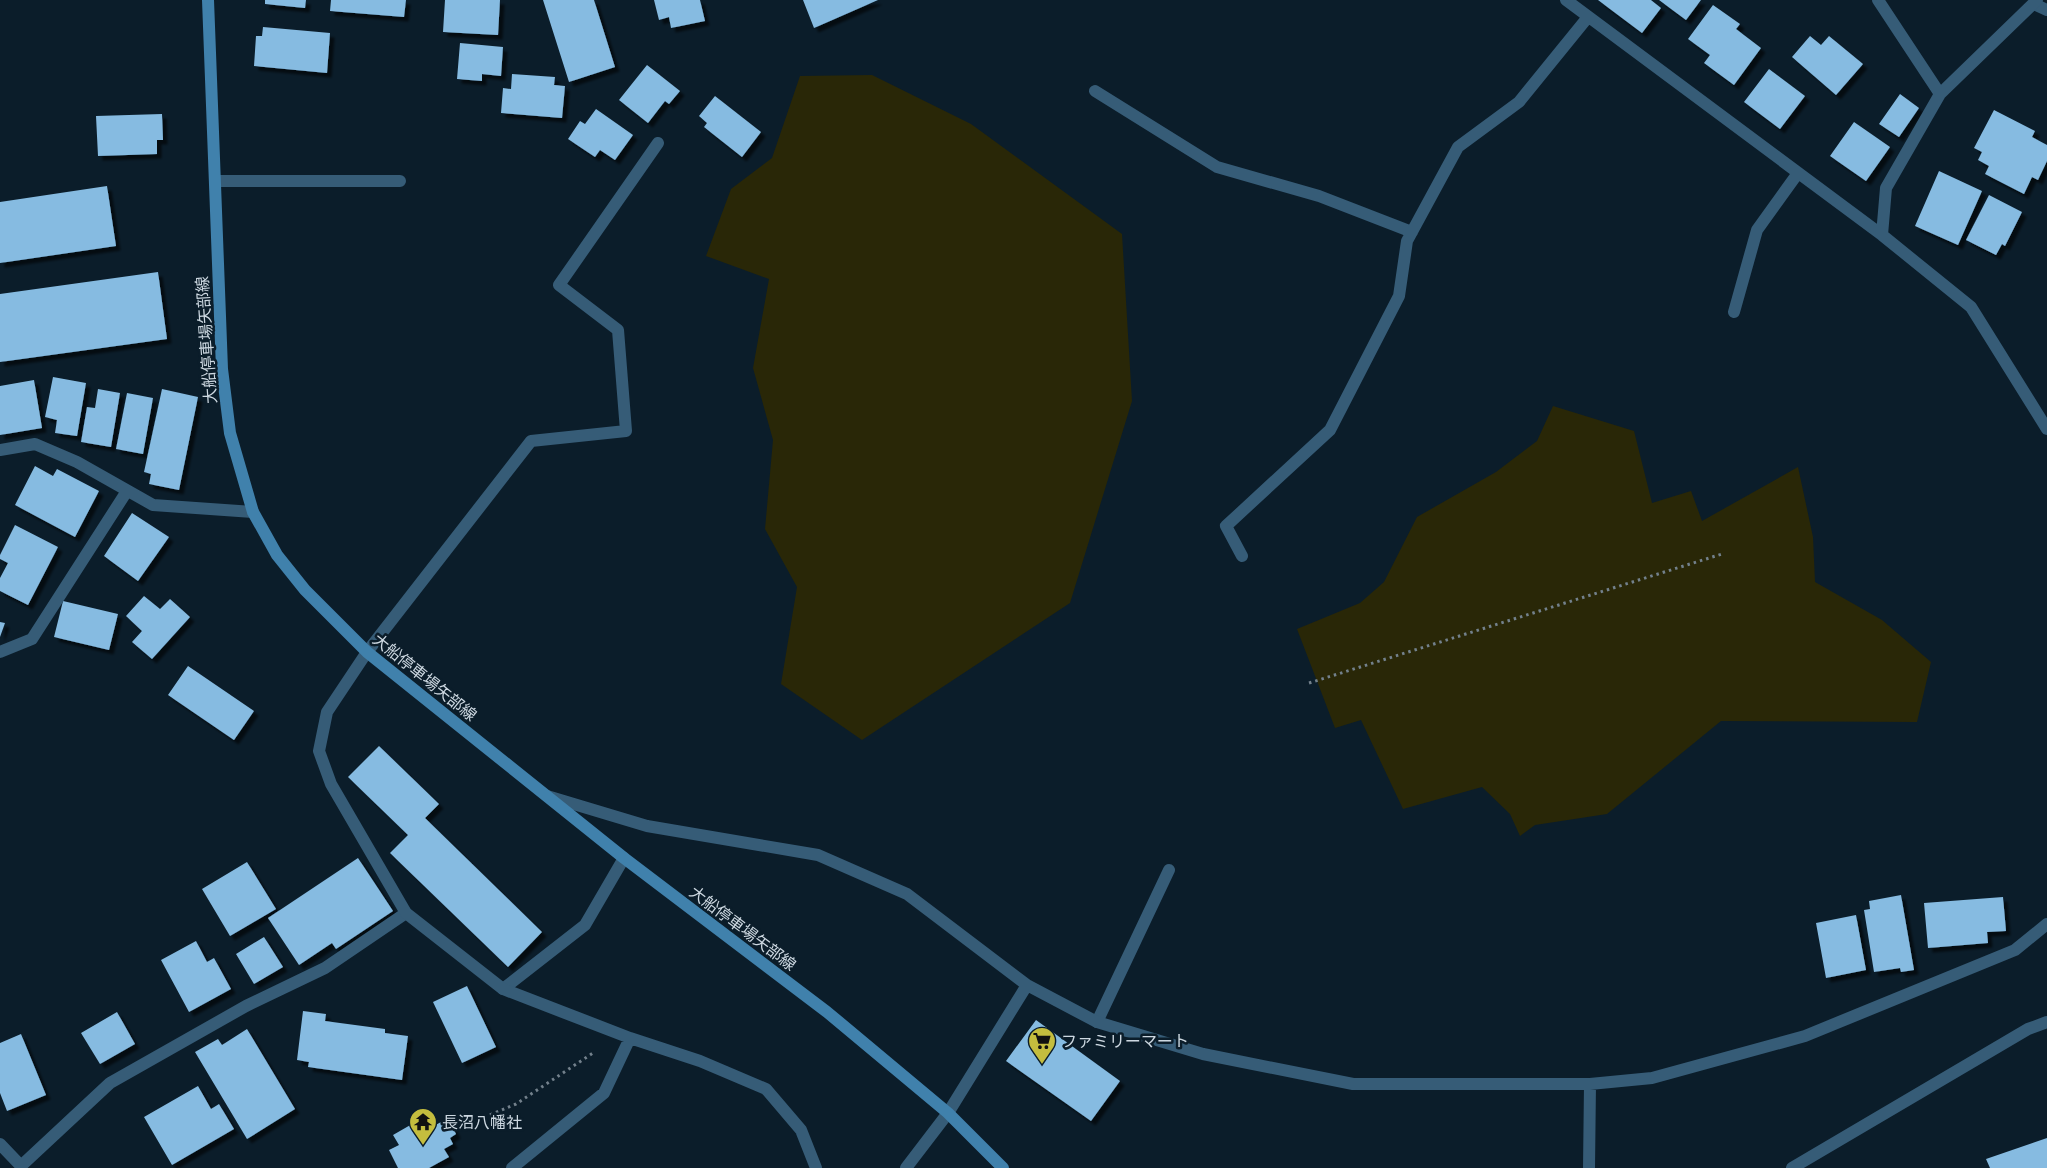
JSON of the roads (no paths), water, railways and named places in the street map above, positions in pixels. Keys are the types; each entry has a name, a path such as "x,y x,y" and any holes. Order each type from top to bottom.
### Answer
{"main road":[{"name":"大船停車場矢部線","path":"208,0 222,369 230,433 253,512 277,555 306,590 367,652 624,858 827,1012 948,1113 1003,1168"}],"street":[{"path":"1566,0 1882,235 1971,307 2045,421"},
{"path":"1878,0 1940,94"},
{"path":"1882,235 1886,188 1940,94 2036,2 2047,10"},
{"path":"1242,556 1226,526 1330,430 1399,296 1407,241 1458,147 1519,102 1588,17"},
{"path":"1096,91 1217,167 1319,196 1412,232"},
{"path":"658,144 559,284 618,330 626,430 530,440 367,652 327,712 319,751 331,784 406,913 503,989 626,1036 700,1061 766,1089 801,1130 816,1168"},
{"path":"1734,312 1757,230 1798,174"},
{"path":"215,181 400,181"},
{"path":"0,450 35,444 77,462 153,504 253,512"},
{"path":"0,652 32,639 127,491"},
{"path":"544,795 647,826 818,855 907,894 1027,985 1097,1022 1203,1054 1353,1084 1590,1084 1652,1078 1805,1036 2015,950 2047,924"},
{"path":"503,989 585,925 624,858"},
{"path":"1097,1022 1169,870"},
{"path":"0,1144 22,1166 110,1083 246,1006 325,968 406,913"},
{"path":"906,1168 948,1113 1027,985"},
{"path":"1792,1168 2028,1029 2047,1022"},
{"path":"512,1168 604,1093 626,1036"},
{"path":"1590,1084 1590,1168"}],"place":[{"name":"ファミリーマート","path":"1042,1065"},
{"name":"長沼八幡社","path":"423,1146"}]}
